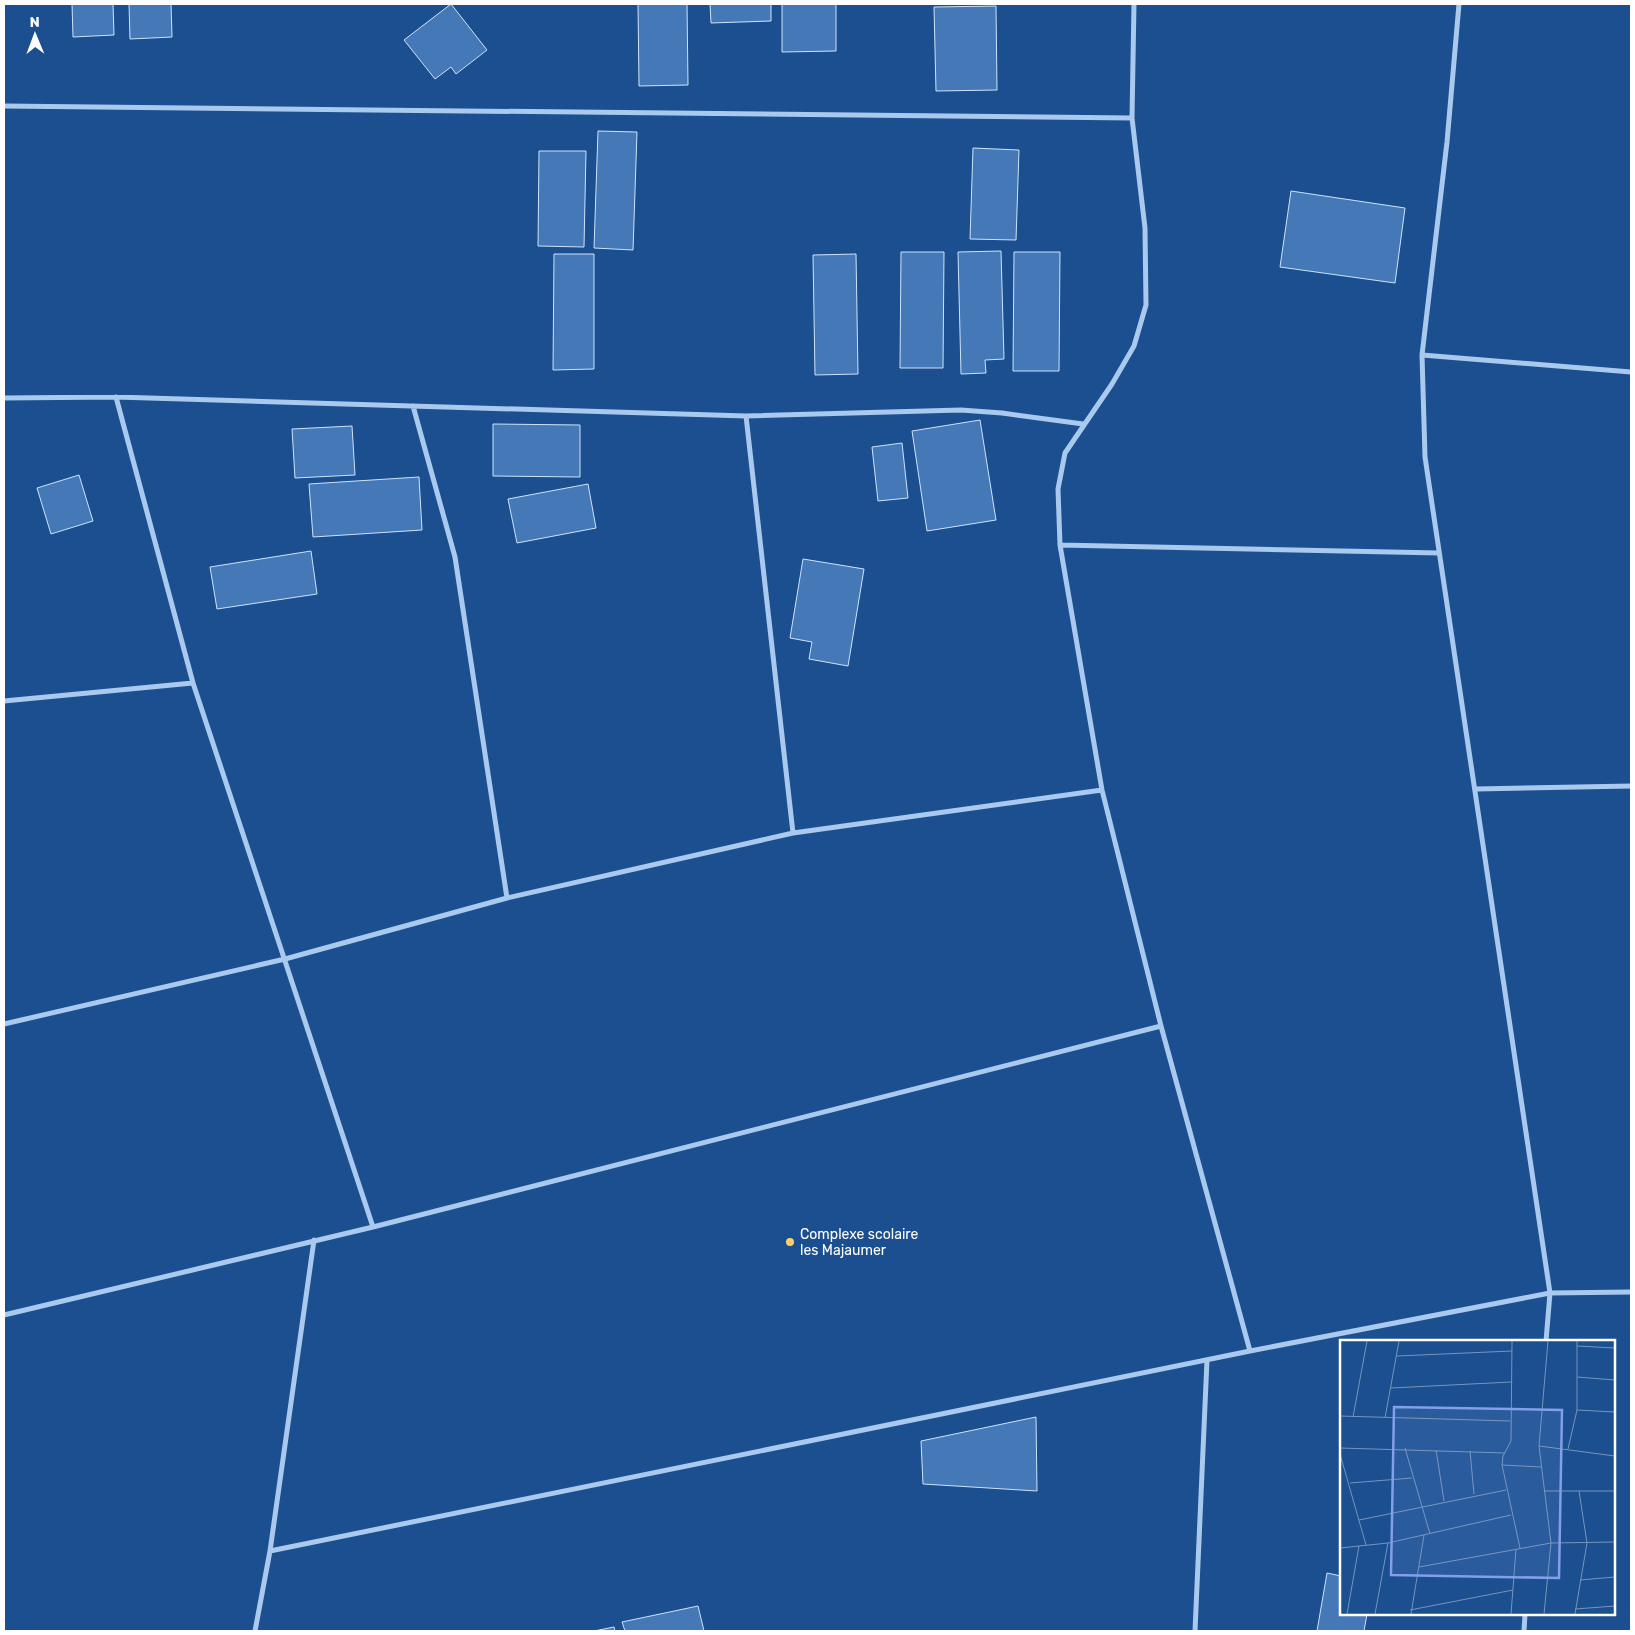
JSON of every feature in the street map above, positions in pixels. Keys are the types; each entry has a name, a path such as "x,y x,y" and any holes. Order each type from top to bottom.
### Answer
{"street":[{"path":"1134,4 1132,118 1145,228 1146,306 1134,346 1112,384 1083,424 1065,454 1058,489 1060,545 1102,790 1161,1026 1250,1351"},
{"path":"1459,4 1447,142 1422,355 1425,457 1550,1293 1546,1340"},
{"path":"4,106 1132,118"},
{"path":"1422,355 1631,372"},
{"path":"4,398 116,397 746,416 961,410 1002,413 1083,424"},
{"path":"116,397 194,683 373,1227"},
{"path":"413,406 455,558 507,898"},
{"path":"746,416 793,834"},
{"path":"1060,545 1439,553"},
{"path":"4,701 194,683"},
{"path":"1476,789 1631,786"},
{"path":"4,1024 285,959 507,898 793,834 1102,790"},
{"path":"4,1314 373,1227 1161,1026"},
{"path":"255,1631 270,1551 314,1240"},
{"path":"270,1551 1250,1351 1550,1293 1631,1292"},
{"path":"1195,1631 1207,1360"},
{"path":"1524,1631 1525,1615"}],"building":[{"path":"72,4 113,4 114,35 73,37"},
{"path":"129,4 171,4 172,37 130,39"},
{"path":"451,4 487,50 456,74 451,67 435,79 404,40"},
{"path":"638,4 687,4 688,85 639,86"},
{"path":"710,4 771,4 771,21 711,23"},
{"path":"782,4 836,4 836,51 782,52"},
{"path":"996,6 997,90 936,91 934,7"},
{"path":"598,131 637,132 633,250 594,248"},
{"path":"973,148 1019,150 1016,240 970,239"},
{"path":"539,151 586,151 584,247 538,246"},
{"path":"1291,191 1405,208 1395,283 1280,267"},
{"path":"1001,251 1004,359 985,360 986,373 961,374 958,252"},
{"path":"901,252 944,252 943,368 900,368"},
{"path":"1014,252 1060,252 1059,371 1013,371"},
{"path":"554,254 594,254 594,369 553,370"},
{"path":"856,254 858,374 815,375 813,255"},
{"path":"980,420 996,520 927,531 912,431"},
{"path":"493,424 580,425 580,477 493,476"},
{"path":"352,426 355,475 295,478 292,429"},
{"path":"902,443 908,498 878,501 872,447"},
{"path":"79,475 93,521 51,534 37,488"},
{"path":"419,477 422,530 313,537 309,484"},
{"path":"588,484 596,528 517,543 508,499"},
{"path":"311,551 317,594 217,609 210,567"},
{"path":"803,559 864,569 848,666 809,659 812,642 790,638"},
{"path":"1036,1417 1037,1491 923,1484 921,1441"},
{"path":"1327,1573 1340,1576 1340,1615 1367,1615 1364,1631 1317,1631"},
{"path":"698,1606 704,1631 625,1631 622,1622"},
{"path":"614,1627 615,1631 594,1631"}],"place":[{"name":"Complexe scolaire les Majaumer","path":"790,1242"}]}
